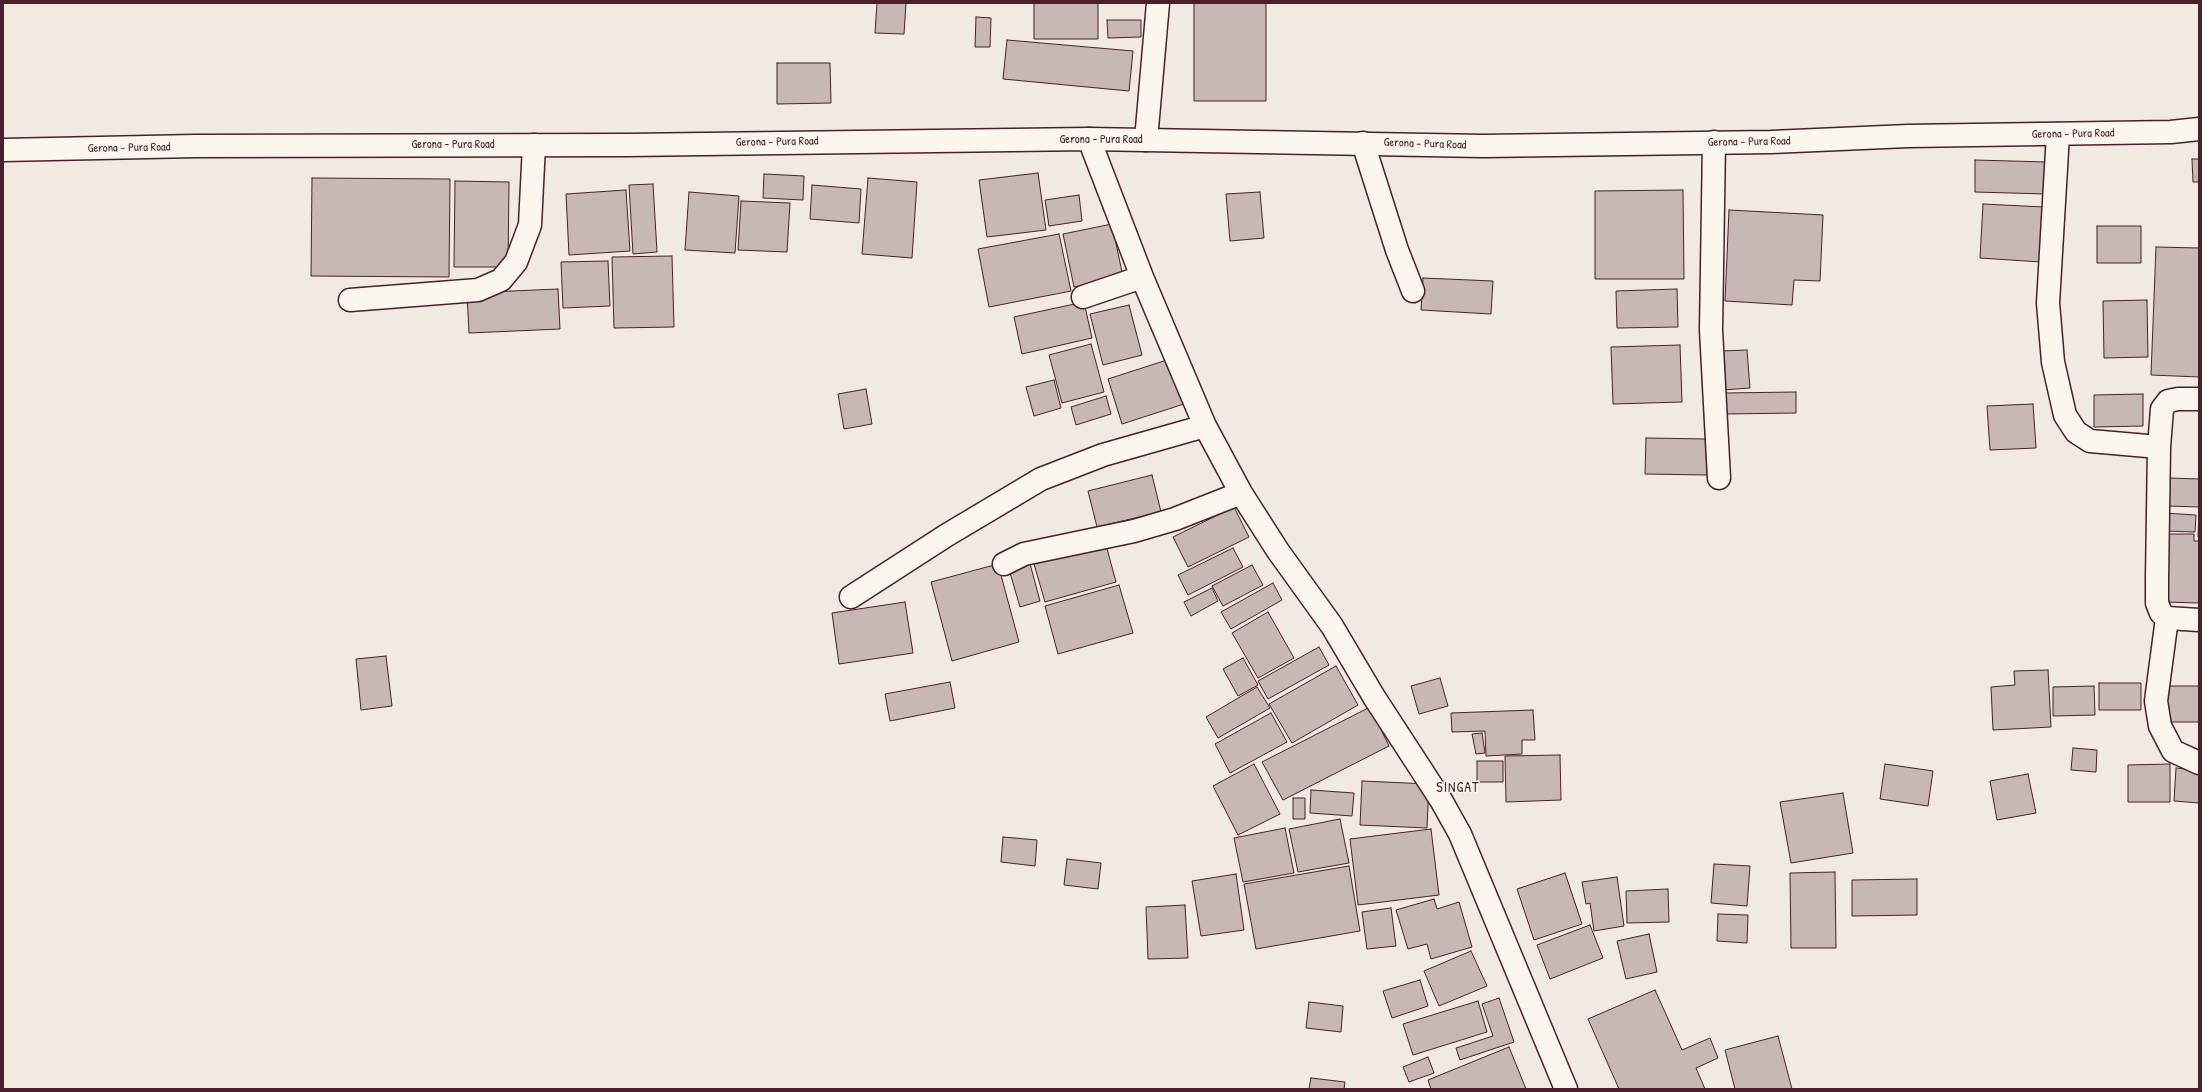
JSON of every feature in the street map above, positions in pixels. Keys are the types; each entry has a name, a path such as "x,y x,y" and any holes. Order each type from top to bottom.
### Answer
{"street":[{"path":"1146,140 1158,3"},
{"name":"Gerona - Pura Road","path":"3,150 203,146 534,145 1089,139 1483,146 2199,130"},
{"path":"2058,134 2048,304 2052,362 2065,415 2076,432 2090,442 2159,448"},
{"path":"1089,139 1142,277 1205,426 1241,493 1278,551 1332,626 1374,698 1441,800 1456,827 1566,1089"},
{"path":"1714,142 1711,330 1719,478"},
{"path":"1363,143 1397,250 1414,291"},
{"path":"350,300 478,290 501,280 516,262 530,225 534,145"},
{"path":"1083,297 1142,277"},
{"path":"2199,399 2178,399 2168,401 2162,409 2159,448 2157,603 2161,613 2167,618 2199,620"},
{"path":"851,596 947,535 1041,479 1103,455 1205,426"},
{"path":"1004,564 1024,554 1090,541 1161,523 1241,493"},
{"path":"2167,618 2156,701 2160,726 2174,751 2199,763"}],"building":[{"path":"877,3 906,3 904,34 875,33"},
{"path":"1034,3 1098,3 1098,39 1034,39"},
{"path":"1194,3 1266,3 1266,101 1194,101"},
{"path":"976,17 991,18 990,47 975,47"},
{"path":"1107,20 1141,20 1141,37 1108,38"},
{"path":"1007,40 1133,51 1129,91 1003,79"},
{"path":"777,63 830,63 831,103 777,104"},
{"path":"2192,159 2199,159 2199,182 2193,182"},
{"path":"1975,160 2047,162 2046,194 1975,192"},
{"path":"1038,173 1046,230 987,237 979,180"},
{"path":"764,174 804,176 803,200 763,198"},
{"path":"312,178 450,179 449,277 311,276"},
{"path":"868,178 917,182 912,258 862,254"},
{"path":"455,181 509,182 508,267 454,267"},
{"path":"653,184 657,252 633,254 629,185"},
{"path":"812,185 861,189 859,223 810,219"},
{"path":"626,190 630,251 569,255 566,194"},
{"path":"1683,190 1684,279 1595,279 1595,191"},
{"path":"689,192 739,196 735,253 685,250"},
{"path":"1260,192 1264,238 1230,241 1226,194"},
{"path":"1079,195 1082,221 1049,226 1045,200"},
{"path":"741,201 790,203 787,252 738,250"},
{"path":"1983,204 2044,207 2041,262 1980,258"},
{"path":"1729,210 1823,215 1820,281 1794,280 1792,305 1725,301"},
{"path":"1112,224 1123,277 1074,287 1063,234"},
{"path":"2097,226 2141,226 2141,263 2097,263"},
{"path":"1059,234 1071,291 989,307 978,249"},
{"path":"2156,247 2199,248 2199,377 2151,375"},
{"path":"672,256 674,327 614,328 612,257"},
{"path":"608,261 610,306 563,308 561,262"},
{"path":"1423,278 1493,281 1491,314 1421,310"},
{"path":"558,289 560,329 469,333 467,293"},
{"path":"1677,289 1678,327 1617,328 1616,291"},
{"path":"2147,300 2148,357 2104,358 2103,301"},
{"path":"1084,302 1092,338 1022,354 1014,317"},
{"path":"1129,305 1142,355 1103,365 1090,314"},
{"path":"1091,344 1104,392 1062,403 1049,355"},
{"path":"1680,345 1682,402 1613,404 1611,347"},
{"path":"1747,350 1750,388 1723,390 1721,351"},
{"path":"1170,359 1184,404 1122,424 1108,379"},
{"path":"1054,380 1061,408 1034,416 1026,387"},
{"path":"866,389 872,424 844,429 838,394"},
{"path":"1796,392 1796,413 1725,414 1725,393"},
{"path":"2143,394 2143,426 2094,427 2094,395"},
{"path":"1106,396 1111,414 1076,425 1071,407"},
{"path":"2033,404 2036,448 1990,450 1987,406"},
{"path":"1646,438 1707,439 1707,475 1645,474"},
{"path":"1152,475 1161,512 1097,527 1088,491"},
{"path":"2169,478 2199,479 2199,507 2167,506"},
{"path":"1234,507 1249,537 1188,567 1173,537"},
{"path":"2199,509 2199,537 2198,537"},
{"path":"2164,513 2196,515 2195,532 2163,531"},
{"path":"2164,534 2194,534 2194,541 2199,541 2199,603 2164,602"},
{"path":"1106,545 1116,582 1045,602 1034,564"},
{"path":"1233,548 1243,567 1188,595 1178,575"},
{"path":"1029,560 1040,601 1020,607 1008,566"},
{"path":"998,564 1019,642 952,661 931,582"},
{"path":"1252,565 1263,585 1223,606 1212,586"},
{"path":"1273,583 1282,600 1231,629 1221,612"},
{"path":"1119,585 1133,633 1058,654 1045,606"},
{"path":"1212,588 1218,601 1191,616 1184,602"},
{"path":"905,602 913,653 839,664 832,613"},
{"path":"1268,612 1294,658 1258,678 1232,633"},
{"path":"1319,647 1329,665 1268,699 1258,681"},
{"path":"386,656 392,706 361,710 356,659"},
{"path":"1243,658 1258,685 1238,696 1223,669"},
{"path":"1336,666 1358,705 1292,743 1269,704"},
{"path":"2048,670 2051,727 1993,730 1991,687 2015,685 2014,671"},
{"path":"1440,678 1448,706 1419,714 1411,686"},
{"path":"950,682 955,708 890,721 885,694"},
{"path":"2099,683 2141,683 2141,710 2099,710"},
{"path":"2094,686 2095,715 2053,716 2053,687"},
{"path":"2167,686 2199,686 2199,722 2167,722"},
{"path":"1257,687 1270,708 1218,738 1206,717"},
{"path":"1370,707 1389,746 1283,800 1262,762"},
{"path":"1533,710 1535,740 1522,740 1522,754 1486,756 1485,731 1452,732 1451,713"},
{"path":"1271,713 1287,742 1230,773 1215,744"},
{"path":"1482,733 1485,753 1476,754 1472,734"},
{"path":"2073,748 2097,750 2096,772 2071,770"},
{"path":"1560,755 1561,800 1506,802 1505,756"},
{"path":"1477,761 1503,761 1503,782 1477,782"},
{"path":"1254,764 1280,814 1238,835 1213,786"},
{"path":"1885,764 1933,771 1928,806 1880,799"},
{"path":"2170,764 2170,802 2128,802 2128,765"},
{"path":"2176,768 2199,770 2199,803 2174,801"},
{"path":"2028,774 2036,813 1997,820 1990,781"},
{"path":"1362,781 1429,784 1427,828 1360,825"},
{"path":"1311,790 1354,793 1352,816 1310,813"},
{"path":"1843,793 1853,853 1791,863 1780,802"},
{"path":"1293,798 1305,798 1305,819 1293,819"},
{"path":"1340,819 1349,863 1298,872 1289,829"},
{"path":"1285,828 1294,873 1243,882 1234,838"},
{"path":"1431,829 1439,895 1358,905 1350,839"},
{"path":"1003,837 1037,840 1035,866 1001,862"},
{"path":"1067,859 1101,863 1098,889 1064,885"},
{"path":"1714,864 1750,866 1747,906 1711,903"},
{"path":"1349,866 1360,931 1256,949 1244,884"},
{"path":"1835,872 1836,948 1791,948 1790,873"},
{"path":"1565,873 1582,924 1534,940 1517,889"},
{"path":"1236,874 1244,930 1201,936 1192,881"},
{"path":"1617,877 1624,926 1594,931 1590,903 1586,904 1582,882"},
{"path":"1917,879 1917,915 1852,916 1852,880"},
{"path":"1668,889 1669,922 1627,923 1626,891"},
{"path":"1434,899 1437,909 1459,902 1472,947 1431,959 1427,944 1408,949 1396,910"},
{"path":"1185,905 1188,958 1148,959 1146,907"},
{"path":"1391,908 1396,946 1367,949 1362,912"},
{"path":"1718,914 1748,915 1747,943 1717,941"},
{"path":"1590,925 1603,958 1550,979 1537,945"},
{"path":"1649,934 1657,972 1626,979 1617,941"},
{"path":"1471,951 1487,986 1439,1006 1424,971"},
{"path":"1420,980 1428,1006 1392,1018 1383,991"},
{"path":"1655,990 1682,1050 1710,1038 1718,1058 1696,1068 1705,1089 1619,1089 1588,1019"},
{"path":"1499,998 1514,1042 1460,1060 1456,1048 1493,1036 1482,1004"},
{"path":"1478,1001 1487,1032 1413,1055 1403,1024"},
{"path":"1309,1002 1343,1006 1341,1032 1306,1028"},
{"path":"1778,1036 1792,1089 1735,1089 1725,1050"},
{"path":"1509,1047 1526,1089 1431,1089 1428,1080"},
{"path":"1428,1057 1434,1073 1409,1082 1403,1067"},
{"path":"1311,1078 1345,1082 1344,1089 1309,1089"}],"district":[{"name":"SINGAT","path":"1458,788"}]}
